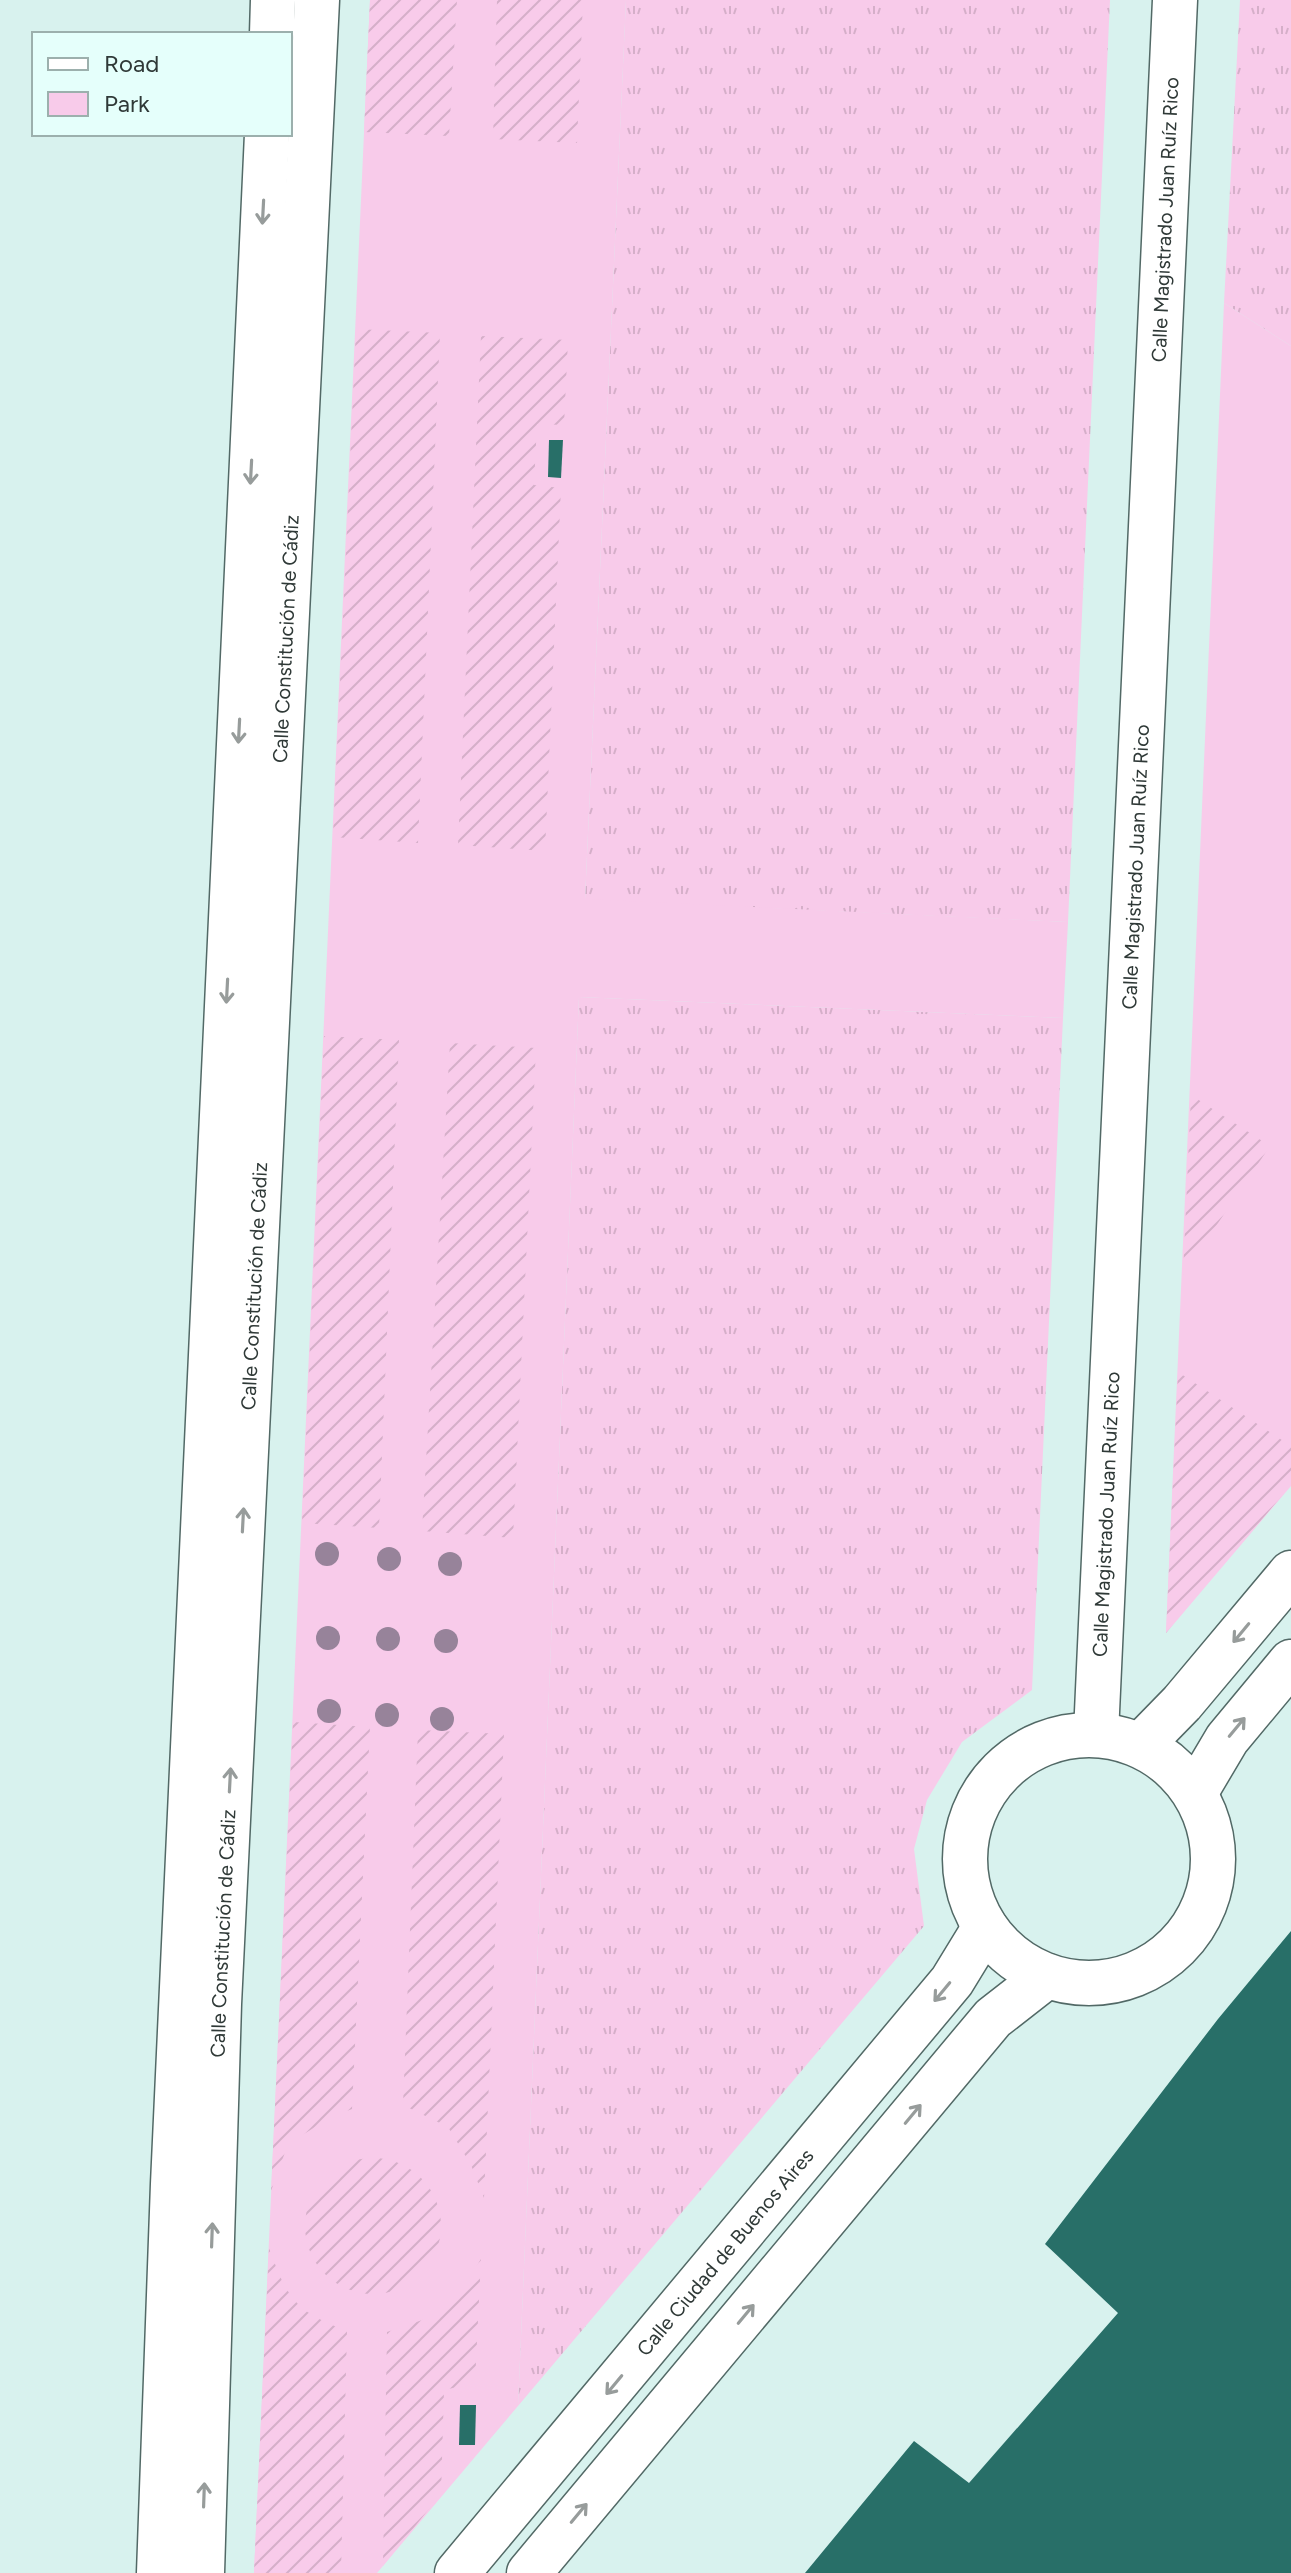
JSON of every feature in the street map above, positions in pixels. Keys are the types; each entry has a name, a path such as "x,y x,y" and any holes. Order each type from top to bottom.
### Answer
{"street":[{"path":"272,32 273,0"},
{"name":"Calle Constitución de Cádiz","path":"202,2573 219,2004 317,0"},
{"name":"Calle Magistrado Juan Ruíz Rico","path":"1096,1734 1175,0"},
{"name":"Calle Constitución de Cádiz","path":"159,2573 174,2152 267,136"},
{"path":"1141,1745 1182,1703 1291,1573"},
{"path":"1195,1793 1227,1739 1291,1662"},
{"path":"1096,1734 1141,1745 1172,1765 1195,1793 1210,1828 1214,1866 1205,1904 1186,1937 1158,1962 1123,1978 1085,1983 1047,1976 1002,1948 985,1927 967,1885 965,1840 980,1796 1010,1762 1051,1740 1096,1734"},
{"name":"Calle Ciudad de Buenos Aires","path":"457,2573 952,1981 985,1927"},
{"path":"529,2573 993,2018 1047,1976"}],"green space":[{"path":"370,0 626,0 585,899 1068,922 1063,1018 579,997 518,2406 377,2573 254,2573"},
{"path":"370,0 457,0 449,136 364,132"},
{"path":"497,0 583,0 577,143 493,139"},
{"path":"626,0 1110,0 1068,922 585,900"},
{"path":"1240,0 1291,0 1291,346 1224,303"},
{"path":"1224,303 1291,346 1291,1486 1166,1633"},
{"path":"356,329 440,333 418,843 333,837"},
{"path":"481,336 568,340 564,425 537,424 534,485 561,488 545,851 458,845"},
{"path":"579,997 1063,1018 1032,1690 962,1742 927,1800 914,1849 924,1926 518,2406"},
{"path":"324,1036 399,1040 379,1528 302,1523"},
{"path":"450,1043 536,1048 513,1538 422,1531"},
{"path":"1191,1095 1270,1146 1183,1275"},
{"path":"1178,1372 1291,1446 1291,1485 1166,1633"},
{"path":"293,1722 370,1727 352,2109 331,2117 288,2144 271,2191"},
{"path":"418,1730 504,1734 484,2198 471,2165 448,2127 403,2105"},
{"path":"373,2158 399,2164 421,2178 435,2200 441,2226 435,2252 421,2274 399,2288 373,2294 347,2288 325,2274 311,2252 305,2226 311,2200 325,2178 347,2164"},
{"path":"269,2248 288,2292 296,2302 316,2317 347,2331 341,2573 254,2573"},
{"path":"481,2259 475,2383 444,2390 441,2494 383,2566 387,2332 434,2315 452,2300"}],"building":[{"path":"549,440 563,440 561,478 548,477"},
{"path":"1291,1931 1291,2573 805,2573 914,2441 969,2483 1118,2313 1045,2244 1218,2019"},
{"path":"460,2405 476,2405 475,2445 459,2445"}]}
